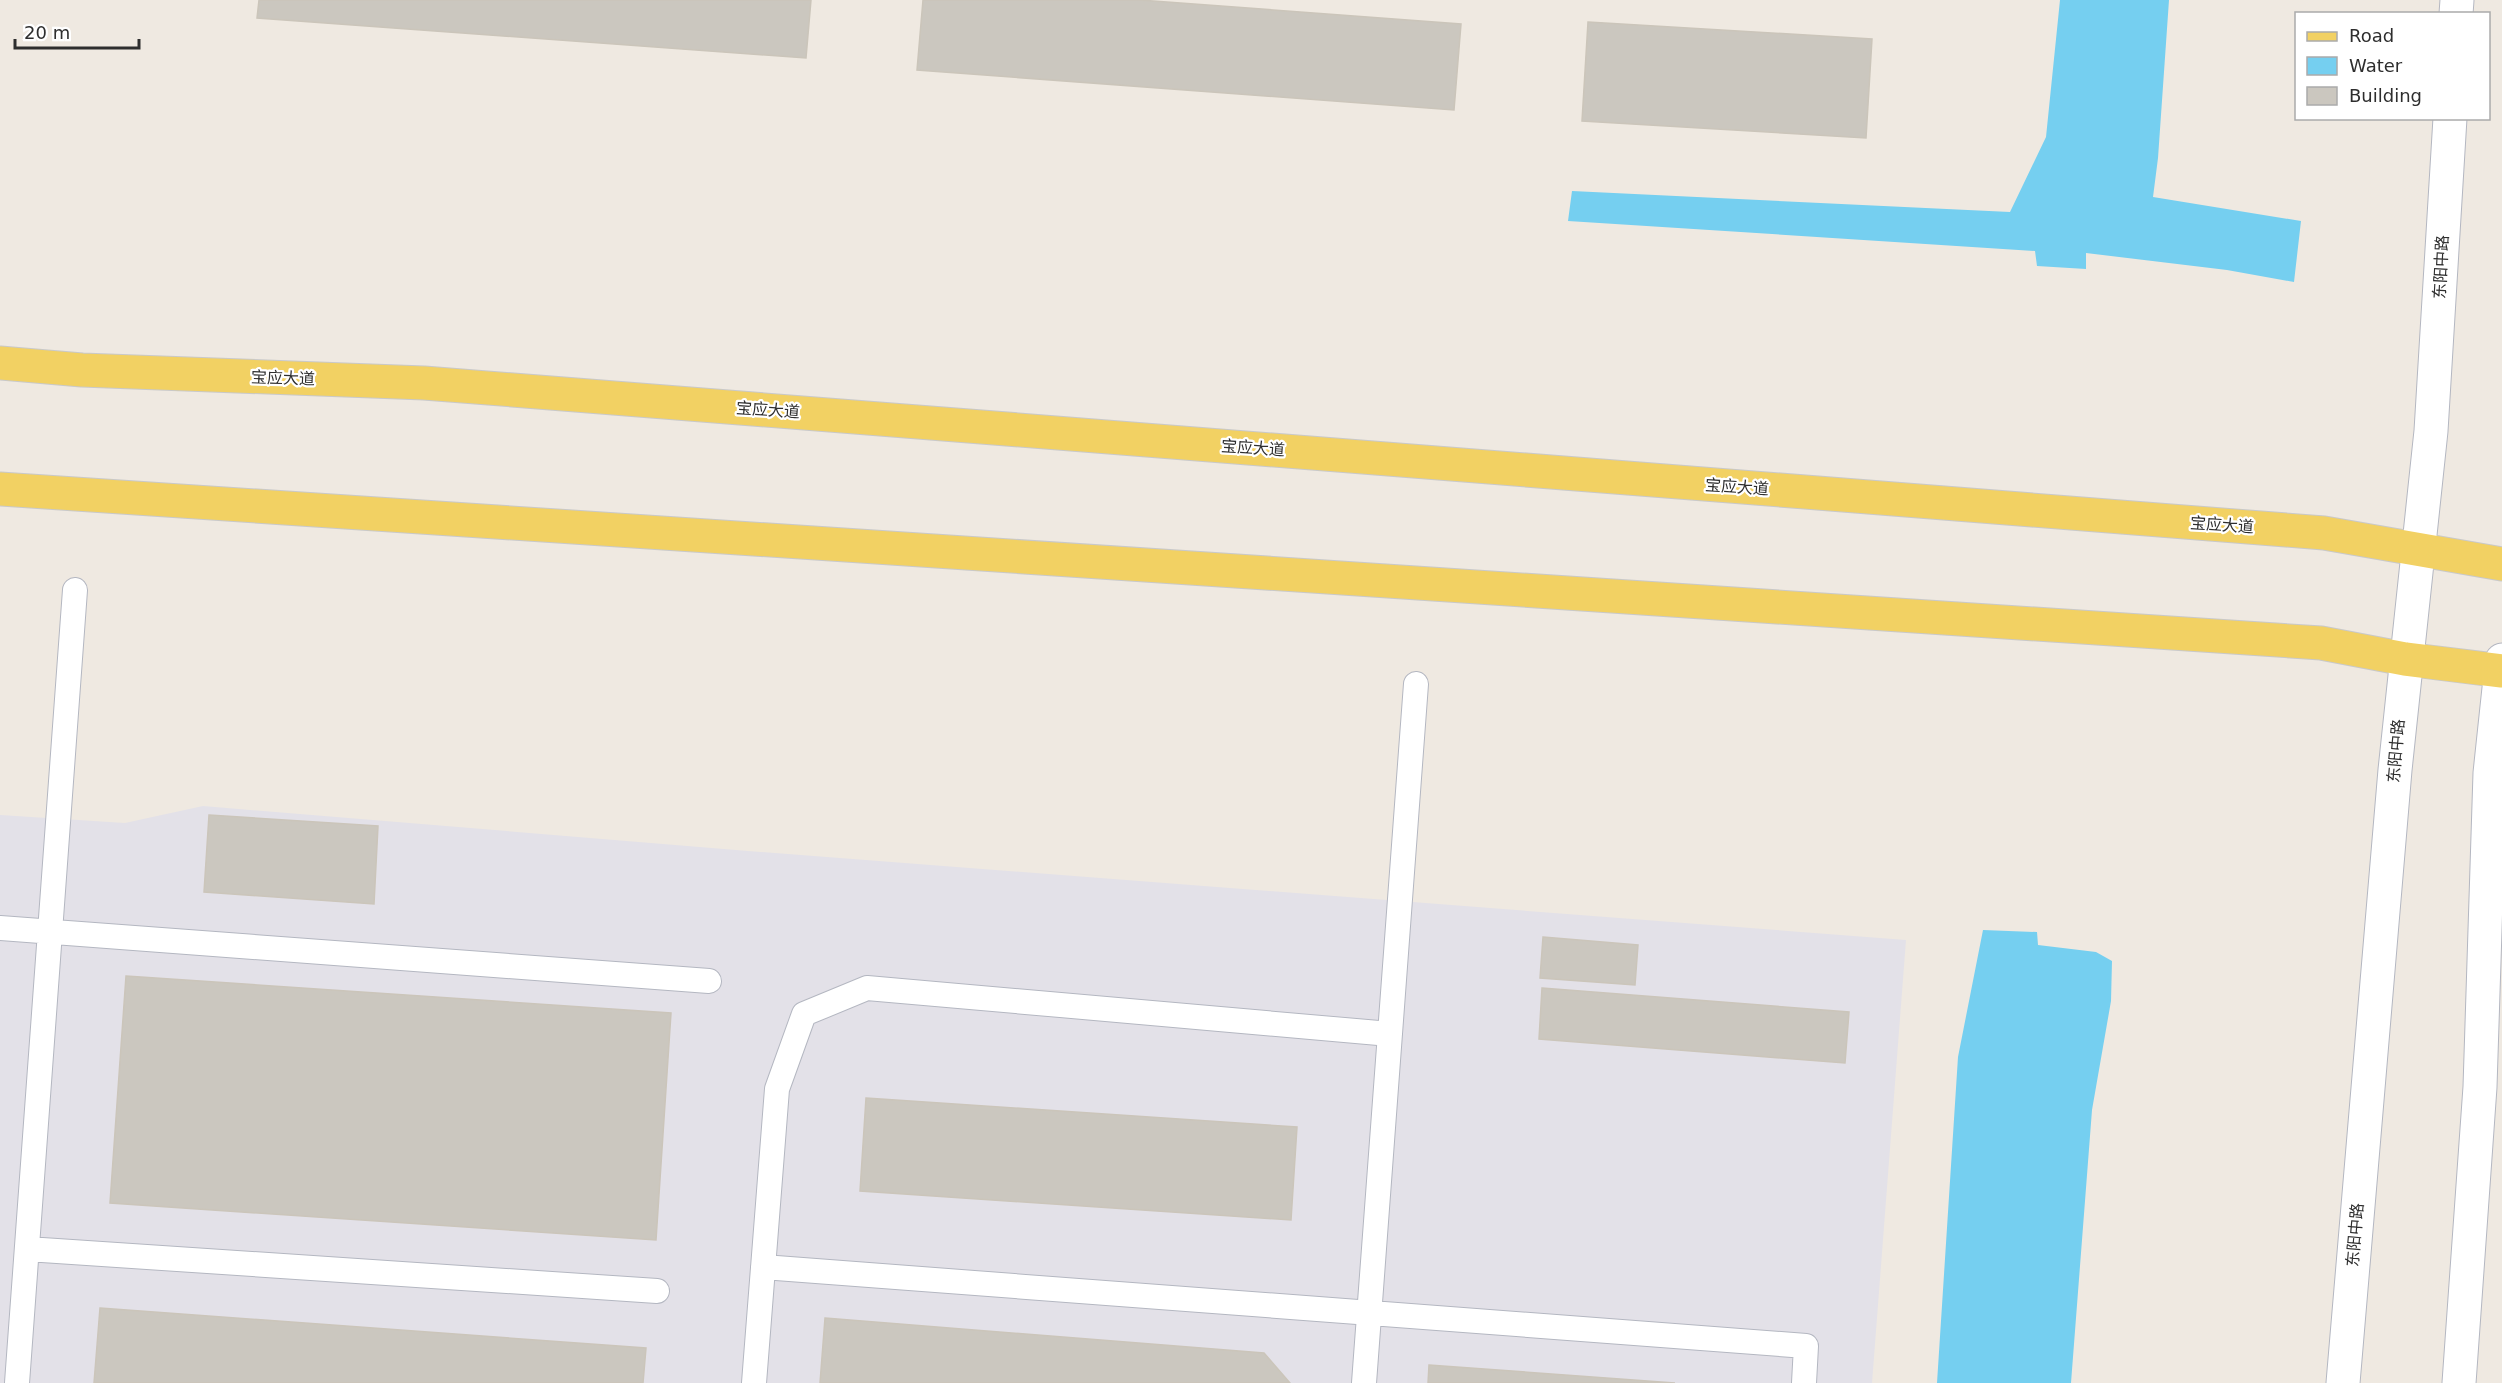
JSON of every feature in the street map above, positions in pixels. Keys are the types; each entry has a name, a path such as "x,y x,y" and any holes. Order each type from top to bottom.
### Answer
{"main road":[{"name":"东阳中路","path":"2343,1383 2405,658 2431,431 2450,120"},
{"name":"宝应大道","path":"0,363 82,370 459,386 2324,533 2502,564"},
{"path":"0,489 2320,643 2405,658 2502,668 2490,773 2480,1087 2459,1383"}],"lane":[{"path":"17,1383 75,590"},
{"path":"1364,1383 1416,684"},
{"path":"0,928 709,981"},
{"path":"754,1383 777,1089 804,1014 867,988 1390,1034"},
{"path":"27,1249 657,1291"},
{"path":"763,1267 1369,1311 1806,1346 1804,1383"}],"shaded area":[{"path":"203,806 748,851 1906,940 1872,1383 0,1383 0,815 125,823"}],"water":[{"path":"2060,0 2169,0 2158,158 2153,197 2301,221 2294,282 2227,270 2086,253 2086,269 2037,266 2035,251 1568,221 1572,191 2010,212 2046,137"},
{"path":"1983,930 2037,932 2038,945 2096,952 2112,961 2111,1001 2092,1110 2071,1383 1937,1383 1958,1057"}],"building":[{"path":"259,0 811,0 806,58 257,18"},
{"path":"923,0 1140,0 1461,24 1454,110 917,70"},
{"path":"1588,22 1872,39 1866,138 1582,121"},
{"path":"209,815 378,826 374,904 204,892"},
{"path":"1543,937 1638,945 1635,985 1540,978"},
{"path":"126,976 671,1013 656,1240 110,1203"},
{"path":"1542,988 1849,1012 1845,1063 1539,1039"},
{"path":"866,1098 1297,1127 1291,1220 860,1191"},
{"path":"100,1308 646,1348 643,1383 94,1383"},
{"path":"825,1318 1264,1353 1290,1383 820,1383"},
{"path":"1429,1365 1675,1383 1428,1383"}]}
